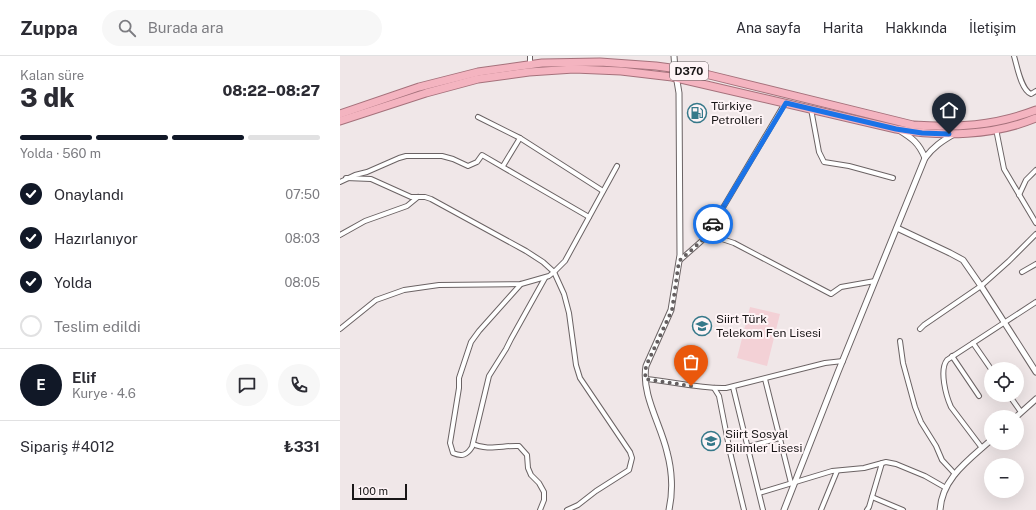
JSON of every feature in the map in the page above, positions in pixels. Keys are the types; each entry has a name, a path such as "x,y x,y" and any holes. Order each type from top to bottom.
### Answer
{"highway":[{"name":"D370","path":"340,114 419,87 478,72 542,62 600,62 656,66 693,71 913,125 947,127 981,124 1019,116 1036,110"},
{"name":"D370","path":"340,121 426,93 478,79 529,72 582,69 621,71 677,78 896,129 922,133 983,131 1016,125 1036,118"}],"street":[{"path":"530,56 530,64"},
{"path":"670,510 671,478 668,452 645,379 646,366 672,310 679,261 680,93 674,56"},
{"path":"1014,56 1027,92 1031,94 1036,91"},
{"path":"679,261 705,238 786,103"},
{"path":"811,109 819,152 824,162 849,166 893,178"},
{"path":"478,117 520,138 604,190"},
{"path":"896,129 913,139 922,150 925,158"},
{"path":"996,129 1004,169 1036,223"},
{"path":"784,510 793,482 925,158 931,149 956,133"},
{"path":"503,166 520,138"},
{"path":"340,182 346,178 367,172 406,156 442,156 468,166 477,162 482,155 589,217"},
{"path":"340,329 376,300 404,290 439,285 521,284 545,278 554,272 565,261 617,166"},
{"path":"1019,195 1026,180 1036,170"},
{"path":"346,178 371,179 411,197 425,197 431,199 526,251 543,262 554,272 564,294 569,313 578,372 630,452 632,458 628,470 578,505 567,510"},
{"path":"340,235 365,220 407,206 418,197"},
{"path":"897,228 963,260 1005,322 1036,372"},
{"path":"920,329 981,286 1036,234"},
{"path":"705,238 722,239 734,244 831,294 841,286 875,281"},
{"path":"1022,272 1036,264"},
{"path":"521,284 471,342 459,378 459,388 450,443 453,453 458,456 468,453 473,444 489,376 506,349 545,278"},
{"path":"940,510 941,499 947,484 982,448 948,401 943,371 944,364 952,356 1036,302"},
{"path":"900,341 903,363 914,407 920,422 936,446 942,460 956,474"},
{"path":"973,343 986,362"},
{"path":"952,356 979,396"},
{"path":"645,379 714,388 733,387 825,363 843,361"},
{"path":"765,379 779,438 793,482"},
{"path":"733,387 763,510"},
{"path":"714,388 719,396 730,452 744,510"},
{"path":"1023,410 1036,399"},
{"path":"730,452 779,438"},
{"path":"473,444 480,448 508,445 519,446 527,455 528,468 531,475 539,483 544,492 544,500 540,510"},
{"path":"759,492 836,470 864,468 886,462 896,464 925,476 946,488"},
{"path":"867,510 882,463"},
{"path":"821,510 836,470"},
{"path":"872,497 903,510"}],"shaded area":[{"path":"750,307 780,314 767,366 737,358"}],"way so far":[{"path":"691,386 645,379 644,376 646,366 672,310 679,261 705,238 713,224"}],"place":[{"name":"Türkiye Petrolleri","path":"697,113"},
{"name":"Siirt Türk Telekom Fen Lisesi","path":"702,326"},
{"name":"Siirt Sosyal Bilimler Lisesi","path":"711,441"}],"route":[{"path":"713,224 786,103 896,129 922,133 949,134"}]}
